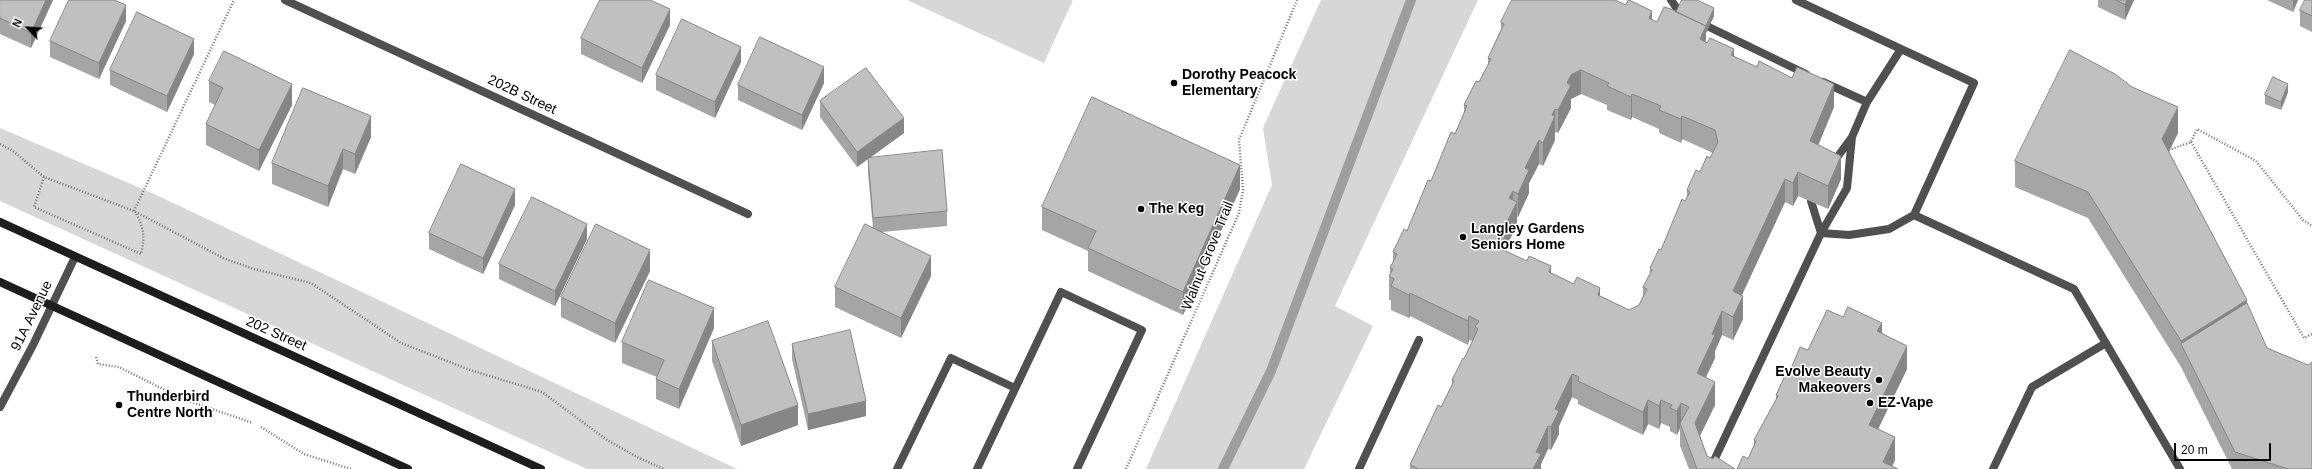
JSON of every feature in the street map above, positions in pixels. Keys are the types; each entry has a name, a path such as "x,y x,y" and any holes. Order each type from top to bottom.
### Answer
{"main road":[{"name":"202 Street","path":"0,222 541,469"},
{"path":"0,282 408,469"}],"street":[{"name":"202B Street","path":"285,0 748,214"},
{"path":"1671,0 1680,13"},
{"path":"1796,0 1974,83 1914,215 1889,229 1849,235 1821,233"},
{"path":"1709,27 1764,55 1866,102"},
{"path":"1825,172 1852,137 1866,102 1901,49"},
{"path":"1710,469 1821,233 1847,188 1852,137"},
{"path":"1811,202 1821,233"},
{"path":"1914,215 2074,289 2180,469"},
{"name":"91A Avenue","path":"0,407 74,257"},
{"path":"977,469 1061,292 1142,330 1077,469"},
{"path":"1358,469 1419,340"},
{"path":"1993,469 2032,387 2106,343"},
{"path":"897,469 951,358 1015,388"}],"path":[{"path":"134,211 234,0"},
{"name":"Walnut Grove Trail","path":"1126,469 1239,213 1243,190 1239,140 1297,0"},
{"path":"2169,150 2191,142 2197,129 2256,161 2302,220 2312,226"},
{"path":"2191,142 2304,338 2312,334"},
{"path":"0,144 13,151 44,177 134,211 238,264 311,283 401,343 470,370 542,392 607,440 638,458 664,469"},
{"path":"44,177 34,207 141,254 145,240 141,222 134,211"},
{"path":"96,357 98,364 119,367 183,400 258,425 304,454 351,469"}],"shaded area":[{"path":"907,0 1073,0 1044,63"},
{"path":"1321,0 1478,0 1335,306 1373,326 1304,469 1146,469 1272,185 1263,128"},
{"path":"0,128 152,193 737,469 587,469 0,201"}],"building":[{"path":"0,0 46,0 31,33 0,18"},
{"path":"69,0 114,0 126,5 99,63 50,41"},
{"path":"600,0 650,0 670,9 642,68 581,38"},
{"name":"Langley Gardens Seniors Home","path":"1512,0 1615,0 1626,5 1629,0 1652,11 1649,18 1657,22 1664,7 1706,26 1700,39 1707,43 1710,38 1734,49 1731,55 1757,67 1759,61 1792,78 1797,67 1834,84 1810,141 1841,156 1828,186 1798,172 1793,183 1785,179 1733,291 1743,296 1733,317 1722,311 1712,334 1715,335 1697,373 1715,382 1695,423 1707,456 1713,459 1715,456 1735,469 1697,469 1680,423 1689,407 1681,403 1677,411 1670,408 1672,405 1661,400 1659,406 1648,400 1643,412 1578,381 1579,377 1572,374 1555,409 1559,411 1551,427 1548,426 1536,452 1541,454 1533,469 1419,469 1410,465 1438,405 1441,407 1454,381 1452,380 1478,329 1475,327 1479,321 1469,316 1468,321 1410,293 1409,295 1391,286 1394,279 1389,276 1393,269 1390,268 1397,254 1393,252 1404,229 1407,231 1428,180 1431,181 1451,132 1455,134 1467,106 1464,105 1476,81 1479,82 1491,59 1488,58 1504,24 1501,22","holes":["1581,70 1609,83 1607,86 1631,97 1632,94 1661,106 1659,110 1681,119 1682,116 1715,130 1718,142 1710,158 1707,156 1700,172 1696,170 1687,190 1690,192 1685,201 1682,199 1661,250 1659,249 1650,268 1652,270 1643,287 1647,289 1639,305 1629,310 1598,295 1600,288 1577,277 1574,284 1549,272 1551,266 1529,256 1527,261 1501,249 1496,234 1500,226 1504,228 1517,202 1509,198 1513,191 1518,194 1529,170 1525,168 1539,140 1543,143 1555,116 1552,115 1555,109 1558,110 1571,85 1567,83 1571,75"]},
{"path":"1682,0 1697,0 1714,8 1706,26 1676,12"},
{"path":"2116,0 2127,0 2125,4"},
{"path":"2305,0 2312,0 2312,16 2300,10"},
{"path":"137,12 194,39 167,96 110,70"},
{"path":"682,19 741,47 715,102 656,75"},
{"path":"760,37 824,67 802,115 738,85"},
{"path":"2070,50 2115,74 2132,87 2178,107 2162,139 2247,300 2181,341 2088,192 2015,161"},
{"path":"224,51 292,84 259,150 206,124 223,88 209,81"},
{"path":"866,68 904,118 857,152 820,101"},
{"path":"2273,77 2288,84 2281,102 2265,95"},
{"path":"303,88 371,116 355,154 343,149 328,186 272,163"},
{"name":"The Keg","path":"1092,97 1240,165 1183,292 1088,248 1096,231 1042,207"},
{"path":"942,150 947,211 873,218 868,158"},
{"path":"461,164 515,189 483,258 429,233"},
{"path":"532,197 587,224 555,291 499,264"},
{"path":"596,224 650,250 615,323 561,297"},
{"path":"865,224 931,256 901,318 835,287"},
{"path":"649,280 714,308 679,389 656,379 664,360 622,342"},
{"path":"2247,303 2267,348 2308,365 2312,362 2312,469 2288,469 2235,452 2181,344"},
{"path":"1848,307 1882,323 1877,331 1907,346 1869,425 1895,437 1883,462 1898,469 1737,469 1743,456 1748,459 1756,441 1754,440 1778,396 1776,395 1788,369 1790,371 1800,347 1808,350 1827,310 1843,317"},
{"path":"768,321 798,405 741,425 712,341"},
{"path":"850,330 866,401 808,414 792,344"}],"waterway":[{"path":"1223,469 1271,371 1411,0"}],"place":[{"name":"Dorothy Peacock Elementary","path":"1174,83"},
{"name":"The Keg","path":"1141,209"},
{"name":"Langley Gardens Seniors Home","path":"1463,237"},
{"name":"Evolve Beauty Makeovers","path":"1879,380"},
{"name":"EZ-Vape","path":"1870,403"},
{"name":"Thunderbird Centre North","path":"119,405"}]}
